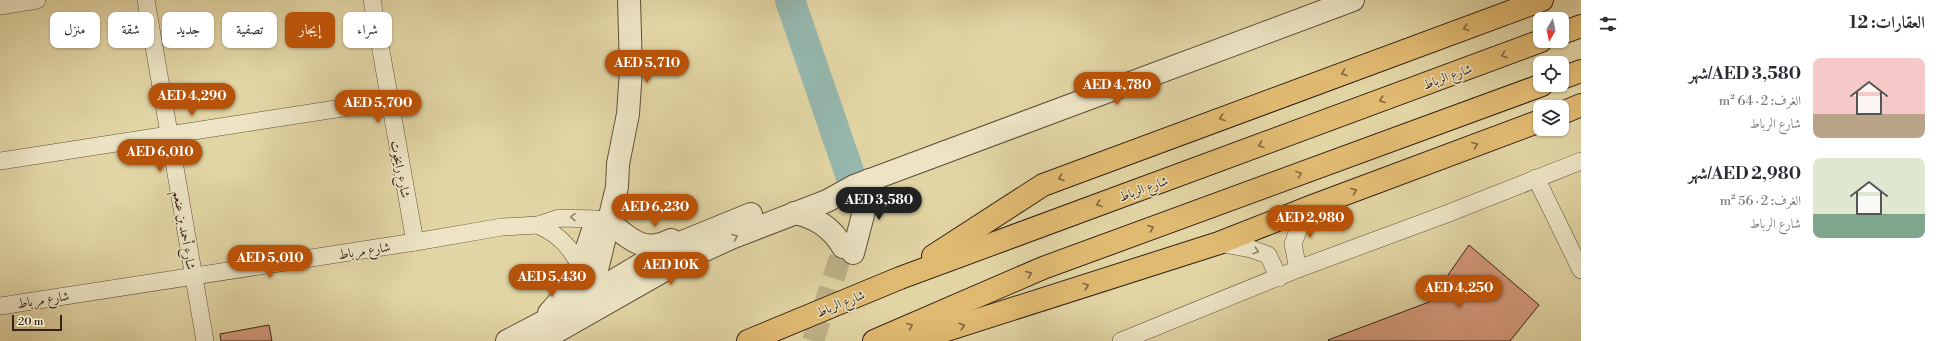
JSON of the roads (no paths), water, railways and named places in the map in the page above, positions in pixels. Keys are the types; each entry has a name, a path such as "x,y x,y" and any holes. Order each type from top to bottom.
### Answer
{"highway":[{"path":"900,278 1043,185 1542,0"},
{"path":"1569,30 1581,26"},
{"name":"شارع الرباط","path":"748,341 900,278 1533,44"},
{"path":"1569,75 1581,71"},
{"path":"874,341 1043,268 1533,88"},
{"path":"1569,109 1581,105"},
{"path":"912,341 1220,243 1310,207 1533,124"}],"street":[{"path":"0,6 37,0"},
{"name":"شارع أحمد بن عنعم","path":"146,0 168,135 205,341"},
{"name":"شارع رايخوت","path":"372,0 388,101 415,242"},
{"path":"535,335 581,268 603,220 618,181 618,164 628,114 631,70 629,0"},
{"path":"507,341 535,335 576,320 703,250 839,196 861,184 1353,0"},
{"path":"0,161 388,101"},
{"path":"1121,341 1298,269 1448,213 1581,160"},
{"path":"1536,178 1581,270"},
{"path":"535,335 591,294 650,258 692,238 819,189 861,184"},
{"path":"794,213 804,215 823,224 838,238 846,251 850,217 861,184"},
{"path":"1298,269 1292,244 1310,207"},
{"name":"شارع مرباط","path":"0,306 415,242 502,227 538,224 559,218 603,220"},
{"path":"603,220 630,240 639,244 658,245 680,237 692,238"},
{"path":"576,320 591,294 603,220"},
{"path":"538,224 559,237 568,246 581,268 583,282 591,294 603,299 612,300"},
{"path":"1220,243 1250,249 1268,255 1279,278"}],"waterway":[{"path":"790,0 854,186"}],"tunnel":[{"path":"813,341 842,252"}]}
